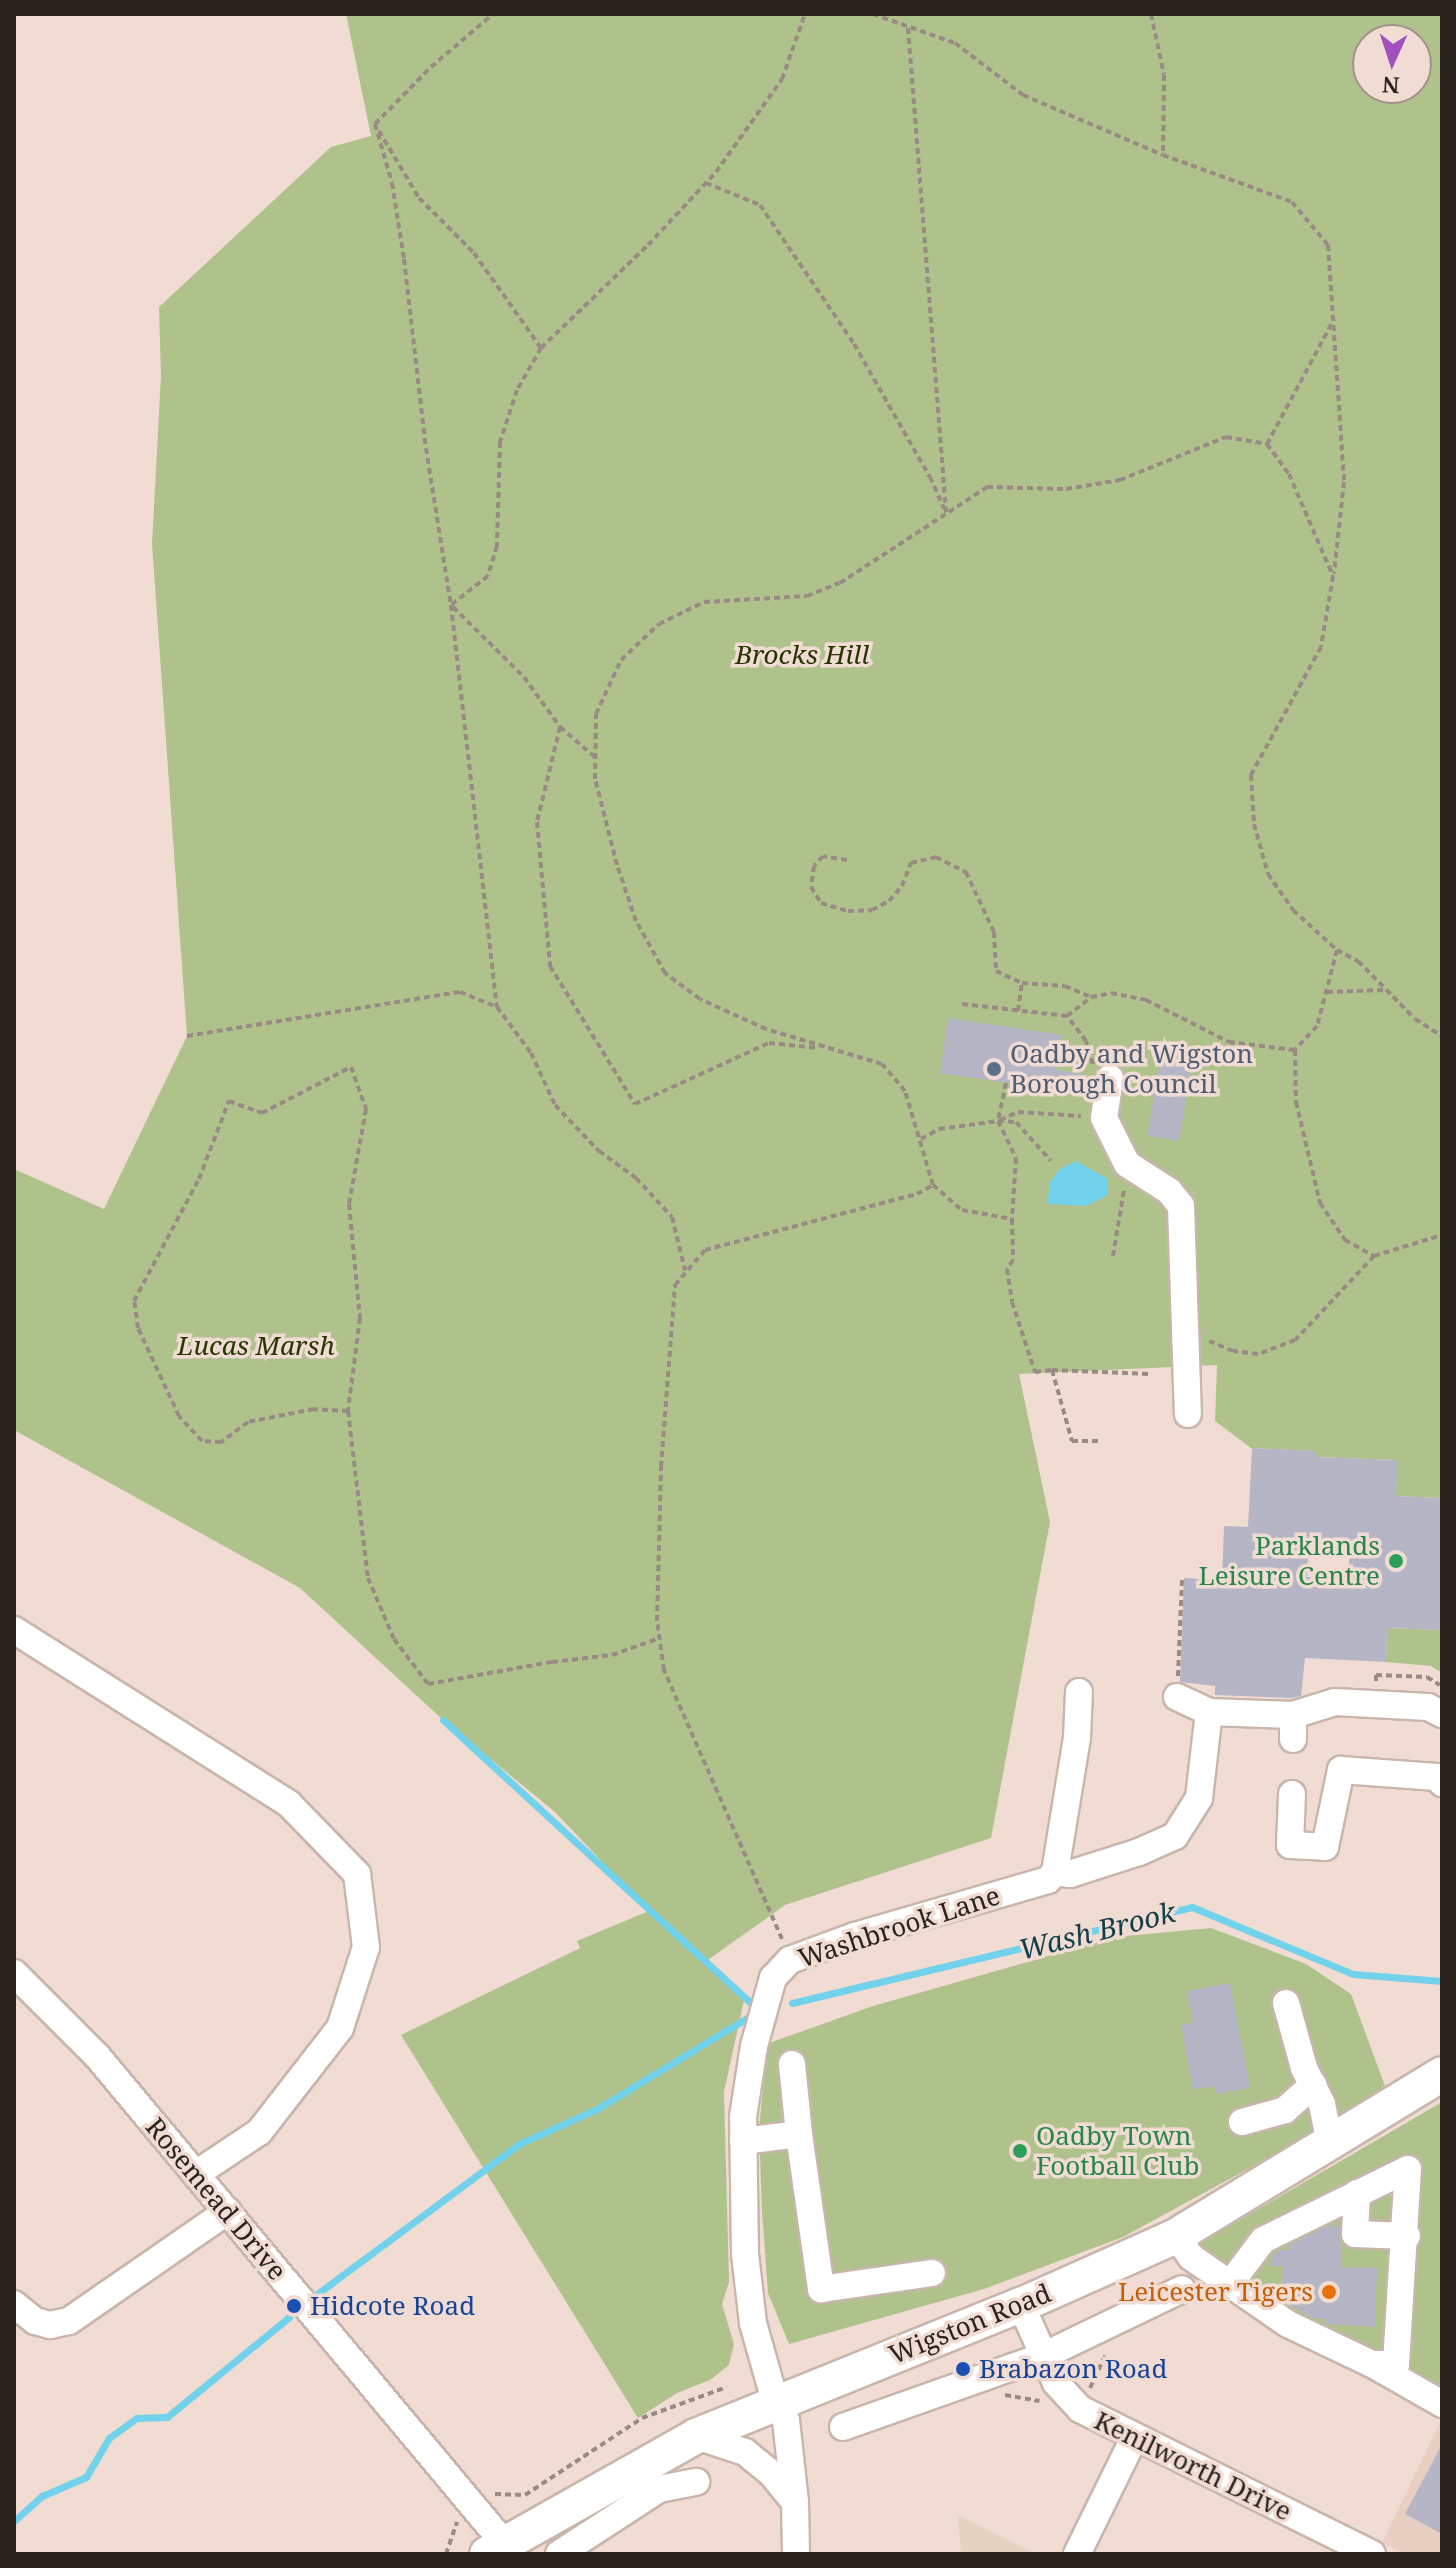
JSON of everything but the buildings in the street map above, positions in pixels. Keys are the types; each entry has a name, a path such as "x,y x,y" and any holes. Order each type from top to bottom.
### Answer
{"main road":[{"name":"Wigston Road","path":"495,2548 696,2436 775,2401 1021,2305 1176,2236 1442,2074"}],"street":[{"path":"1110,1078 1104,1118 1127,1164 1169,1191 1181,1206 1188,1414"},
{"path":"14,1630 289,1804 357,1874 366,1947 340,2028 259,2132 196,2174"},
{"path":"1055,1872 1077,1737 1079,1692"},
{"path":"1177,1697 1209,1712 1293,1727 1335,1702 1428,1707 1442,1714"},
{"name":"Washbrook Lane","path":"775,2401 747,2289 743,2141 754,2046 773,1978 790,1960 855,1936 1048,1880 1055,1872 1070,1874 1139,1852 1175,1836 1199,1798 1209,1712"},
{"path":"1292,1794 1290,1845 1325,1847 1341,1770 1437,1777 1442,1783"},
{"name":"Rosemead Drive","path":"14,1973 97,2056 228,2211 474,2507 495,2548"},
{"path":"1286,2003 1322,2104 1330,2144"},
{"path":"792,2064 821,2289 932,2273"},
{"path":"1242,2122 1285,2110 1313,2085"},
{"path":"743,2141 799,2134"},
{"path":"1230,2284 1263,2240 1408,2169 1407,2236 1396,2364 1372,2364"},
{"path":"1357,2193 1355,2234 1407,2236"},
{"path":"14,2304 35,2321 50,2325 69,2321 228,2211"},
{"path":"1176,2236 1191,2257 1288,2324 1372,2364 1442,2404"},
{"name":"Wigston Road","path":"843,2427 1043,2356 1182,2289"},
{"name":"Kenilworth Drive","path":"1021,2305 1056,2383 1080,2409 1372,2554"},
{"path":"775,2401 786,2420 795,2502 796,2554"},
{"path":"696,2436 745,2452 772,2474 795,2502"},
{"path":"1077,2554 1134,2438"},
{"path":"559,2554 659,2489 696,2482"}],"path":[{"path":"375,124 431,67 493,14"},
{"path":"451,605 488,576 497,546 500,442 517,390 541,348 648,245 706,183 782,79 805,14"},
{"path":"873,14 955,43 1023,95 1163,155 1292,202 1328,245 1336,315 1336,395 1344,482 1333,576 1321,647 1251,775 1254,824 1268,874 1293,910 1337,950 1358,961 1415,1019 1442,1036"},
{"path":"1151,14 1164,75 1163,155"},
{"path":"908,28 946,515"},
{"path":"375,124 419,198 474,253 541,348"},
{"path":"375,124 392,183 426,448 451,605 497,1007 531,1053 555,1105 599,1151 636,1178 672,1217 685,1270"},
{"path":"706,183 760,205 854,344 930,477 946,515"},
{"path":"1267,444 1336,315"},
{"path":"1012,1219 962,1210 933,1185 905,1091 882,1064 766,1029 700,999 665,973 636,921 617,865 595,779 596,714 621,660 659,624 704,602 807,596 840,583 987,487 1066,489 1120,480 1226,437 1267,444 1289,474 1333,576"},
{"path":"451,605 524,677 560,727 596,758"},
{"path":"560,727 537,822 550,966 635,1104 769,1043 831,1050"},
{"path":"847,860 823,856 814,866 811,887 821,903 848,911 872,910 889,901 902,886 911,863 936,857 966,872 994,932 996,971 1022,983 1065,986 1091,997"},
{"path":"1337,950 1317,1026 1295,1050 1296,1102 1320,1203 1345,1240 1374,1256"},
{"path":"1018,1011 1022,983"},
{"path":"1327,992 1385,990"},
{"path":"187,1036 460,992 497,1007"},
{"path":"962,1004 1067,1016 1091,997 1111,993 1146,1000 1229,1042 1295,1050"},
{"path":"1067,1016 1086,1041 1089,1058 1100,1075 1110,1078"},
{"path":"348,1411 314,1409 248,1422 221,1442 202,1441 179,1416 138,1328 134,1301 199,1179 229,1101 262,1113 351,1067 366,1109 349,1204 360,1318 348,1411 368,1578 394,1639 428,1684 552,1662 612,1655 660,1638"},
{"path":"1006,1083 998,1121 1016,1158 1013,1260 1007,1269 1012,1302 1035,1372 1150,1374"},
{"path":"998,1121 1018,1112 1104,1118"},
{"path":"921,1139 939,1129 998,1121 1016,1122 1051,1161"},
{"path":"1113,1256 1127,1164"},
{"path":"790,1960 664,1670 660,1638 661,1467 675,1285 705,1250 903,1198 933,1185"},
{"path":"1185,1330 1233,1351 1258,1354 1295,1340 1374,1256 1442,1235"},
{"path":"1052,1370 1072,1441 1102,1441"},
{"path":"1177,1697 1182,1580"},
{"path":"1004,2395 1080,2409 1121,2318"},
{"path":"446,2554 457,2521 490,2493 525,2495 642,2418 727,2387"}],"shaded area":[{"path":"1442,2418 1442,2554 1405,2554 1382,2543"},
{"path":"958,2515 1036,2554 961,2554"}],"green space":[{"name":"Brocks Hill","path":"346,14 1442,14 1442,1498 1396,1496 1397,1460 1315,1457 1315,1451 1251,1448 1215,1421 1217,1365 1019,1374 1050,1522 991,1838 785,1905 705,1962 744,2000 724,2092 729,2282 722,2304 734,2344 729,2365 710,2380 677,2393 638,2418 401,2035 580,1948 577,1941 649,1911 555,1812 443,1720 300,1588 14,1430 14,1169 104,1209 187,1036 152,544 161,376 159,307 331,147 371,136"},
{"path":"1387,1628 1442,1630 1442,1673 1431,1666 1386,1662"},
{"name":"Oadby Town Football Club","path":"1211,1928 1306,1964 1351,1994 1385,2086 1325,2127 1123,2237 984,2289 789,2344 768,2293 762,2211 759,2129 767,2049 772,2042 873,2006 1115,1937"},
{"path":"1442,2102 1442,2417 1178,2256"}],"water":[{"path":"1076,1161 1108,1179 1108,1195 1086,1206 1047,1204 1050,1182 1060,1169"}],"waterway":[{"name":"Wash Brook","path":"443,1720 759,2011"},
{"name":"Wash Brook","path":"792,2003 1192,1907 1353,1974 1442,1981"},
{"path":"317,2294 519,2144 597,2109 755,2013"},
{"name":"Wash Brook","path":"14,2521 42,2496 86,2477 109,2438 137,2418 167,2417 289,2317"}],"place":[{"name":"Oadby and Wigston Borough Council","path":"994,1069"},
{"name":"Parklands Leisure Centre","path":"1396,1561"},
{"name":"Oadby Town Football Club","path":"1020,2151"},
{"name":"Leicester Tigers","path":"1329,2292"},
{"name":"Hidcote Road","path":"294,2306"},
{"name":"Brabazon Road","path":"963,2369"}],"park label":[{"name":"Lucas Marsh","path":"256,1346"}]}
